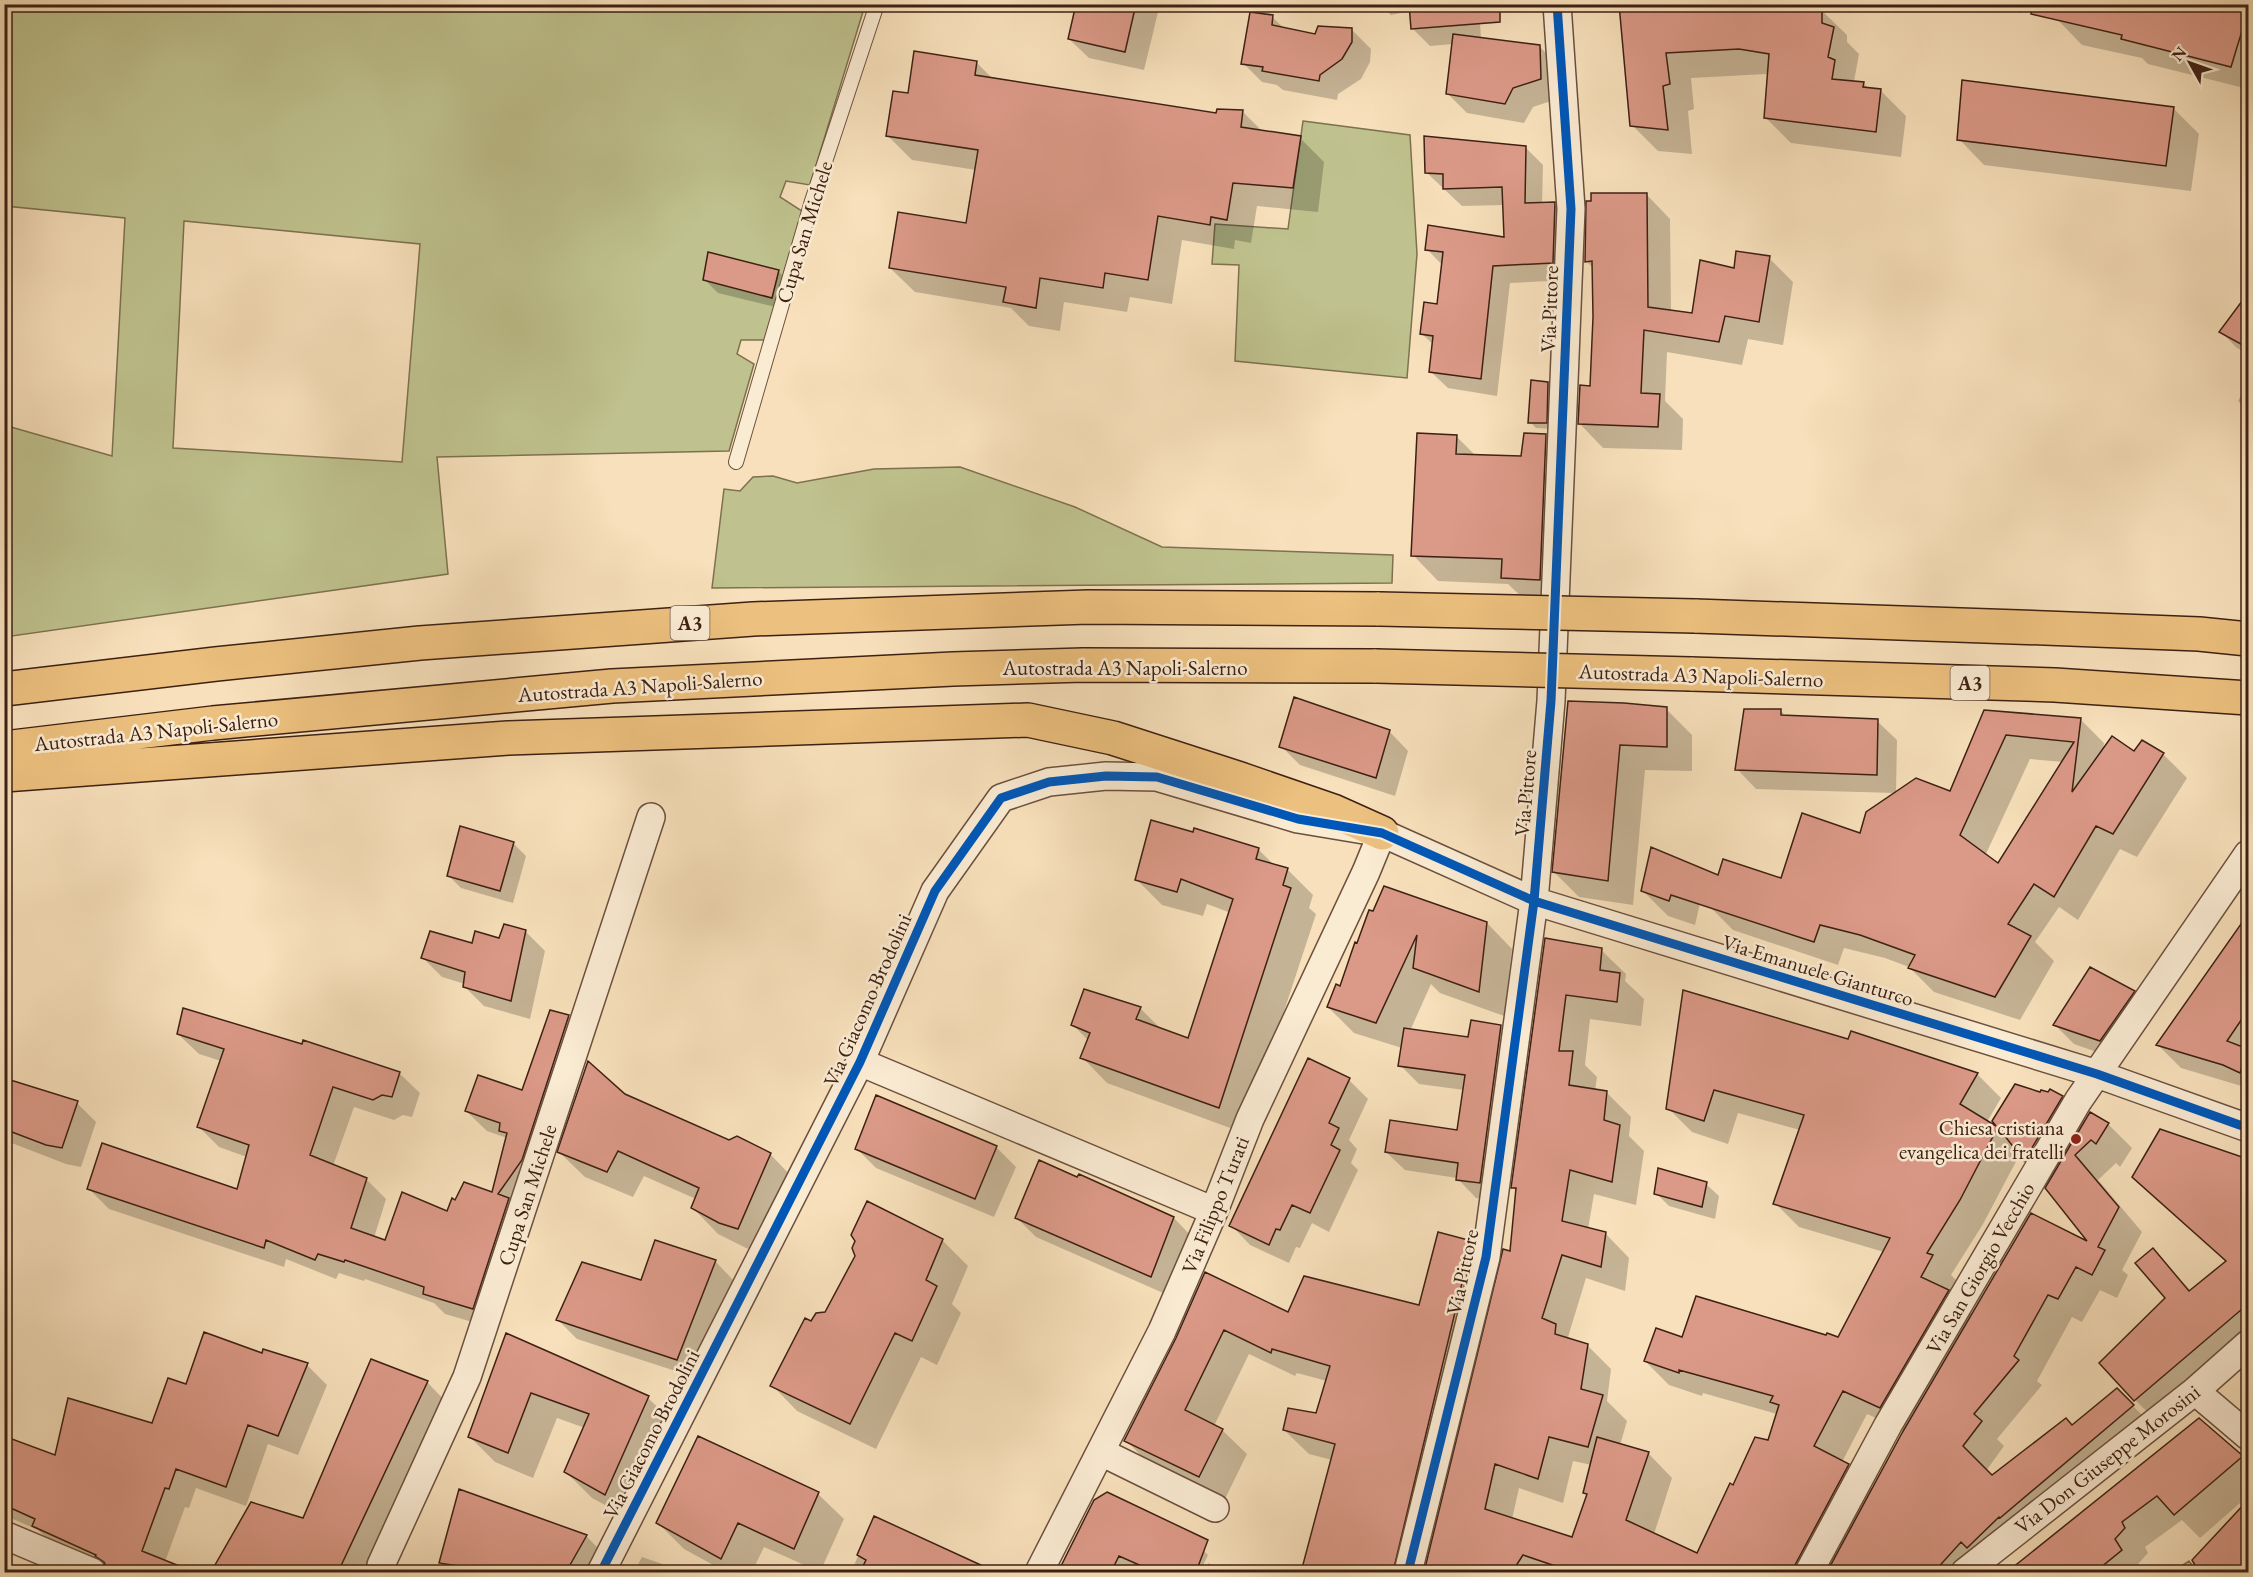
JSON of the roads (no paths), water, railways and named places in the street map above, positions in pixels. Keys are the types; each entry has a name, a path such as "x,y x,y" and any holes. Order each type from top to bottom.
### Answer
{"highway":[{"name":"A3","path":"4,689 408,644 753,619 1088,607 1378,609 1695,616 2199,634 2248,639"},
{"name":"Autostrada A3 Napoli-Salerno","path":"4,748 213,723 624,685 1024,667 1376,666 2055,685 2248,698"},
{"path":"4,775 508,738 1028,720 1123,741 1333,811 1382,833"}],"street":[{"name":"Via Pittore","path":"1408,1572 1486,1257 1534,901 1552,679 1571,209 1557,4"},
{"name":"Via Giacomo Brodolini","path":"601,1572 860,1062 935,891 1001,798 1050,782 1106,776 1157,777 1298,819 1382,833"},
{"name":"Cupa San Michele","path":"388,1570 468,1377 651,817"},
{"name":"Via Emanuele Gianturco","path":"1382,833 1534,901 2097,1074 2248,1128"},
{"name":"Via Filippo Turati","path":"1039,1572 1162,1331 1214,1211 1250,1119 1366,872 1382,833"},
{"name":"Via San Giorgio Vecchio","path":"1809,1572 1888,1425 2078,1101 2248,854"},
{"path":"860,1062 1214,1211"},
{"name":"Via Don Giuseppe Morosini","path":"1965,1572 2194,1391 2248,1344"},
{"path":"2194,1391 2248,1436"},
{"path":"1101,1452 1215,1508"},
{"path":"4,1535 92,1572"}],"lane":[{"name":"Cupa San Michele","path":"736,462 812,201 876,4"}],"place":[{"name":"Chiesa cristiana evangelica dei fratelli","path":"2076,1139"}]}
